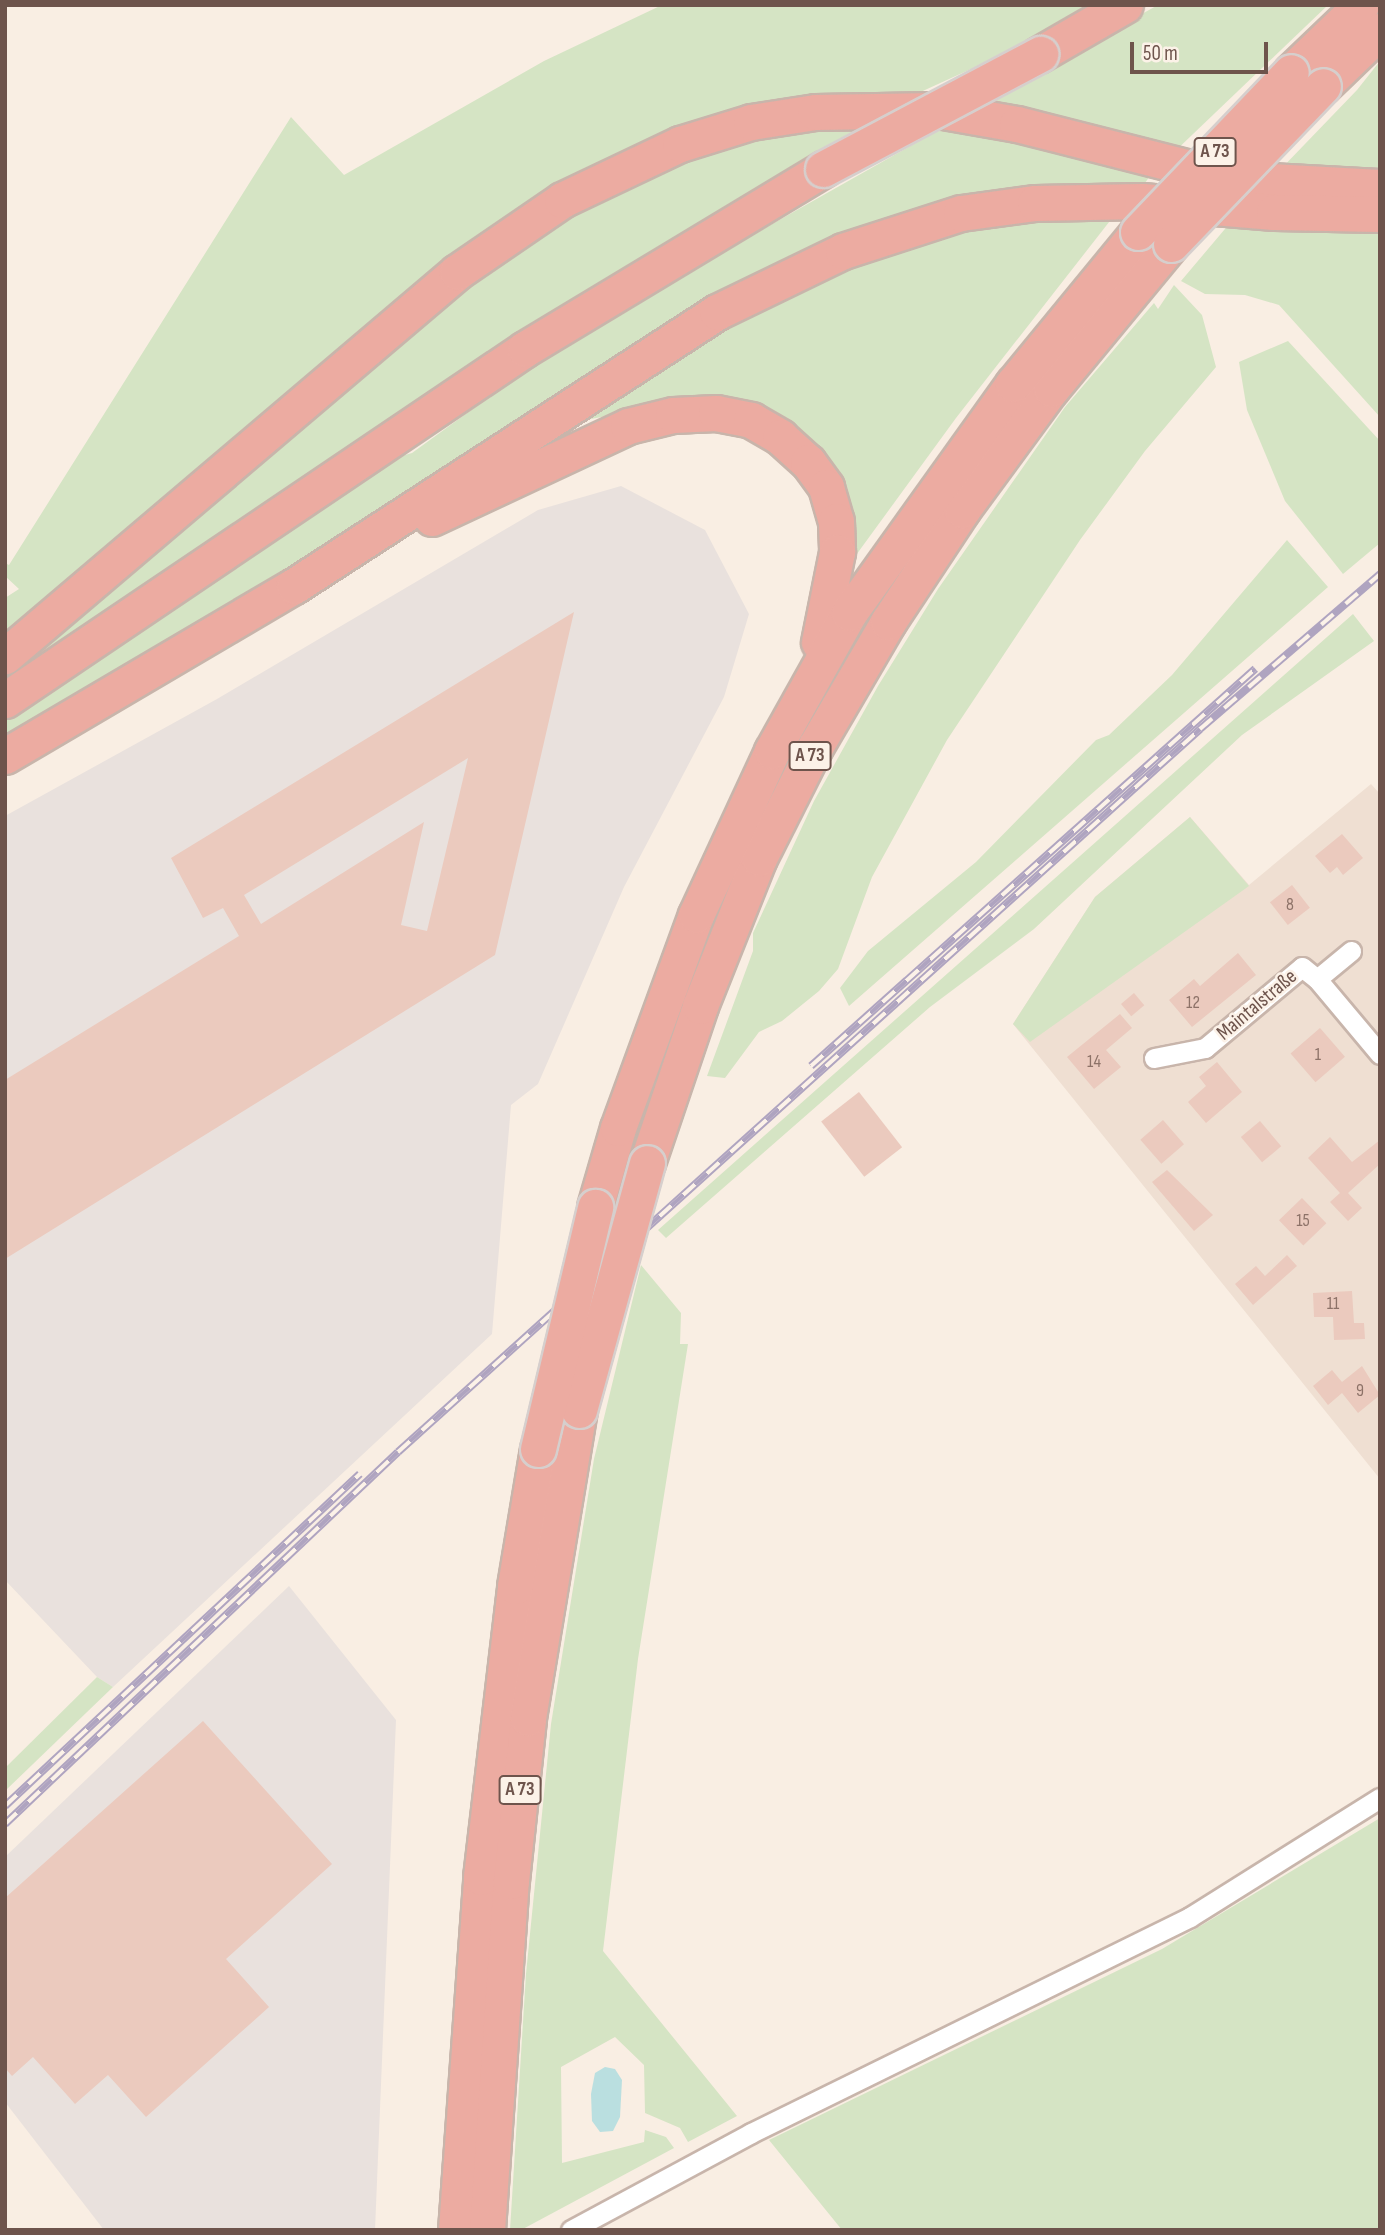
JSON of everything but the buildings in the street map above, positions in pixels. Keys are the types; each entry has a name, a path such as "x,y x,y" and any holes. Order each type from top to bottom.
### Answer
{"highway":[{"path":"5,700 525,349 823,169 1040,54 1125,5"},
{"name":"A 73","path":"456,2230 482,1863 514,1599 538,1449 595,1207 618,1128 696,915 802,698 849,613 930,496 1013,384 1138,232 1291,72 1361,5"},
{"name":"A 73","path":"487,2230 510,1881 528,1718 579,1410 608,1292 647,1163 700,1006 759,858 815,747 888,622 962,510 1051,389 1171,244 1380,31"},
{"path":"5,656 468,264 562,200 680,144 751,122 815,112 937,110 1017,124 1233,179 1380,187"},
{"path":"5,756 294,586 717,312 781,278 899,230 961,214 1088,200 1274,212 1380,214"},
{"path":"294,586 567,451 628,426 673,415 716,413 751,420 780,437 808,462 826,487 836,521 830,605 802,698"}],"street":[{"name":"Maintalstraße","path":"1317,979 1351,951"},
{"name":"Maintalstraße","path":"1154,1058 1205,1048 1302,967 1317,979 1380,1054"},
{"path":"571,2230 751,2133 1190,1917 1380,1798"}],"shaded area":[{"path":"621,486 705,530 749,614 724,697 624,887 538,1084 511,1105 492,1334 113,1687 97,1677 5,1580 5,816 217,699 538,510"},
{"path":"1371,784 1380,794 1380,1479 1013,1024 1095,897 1190,817 1249,885"},
{"path":"289,1586 396,1720 375,2230 104,2230 5,2102 5,1857"}],"green space":[{"path":"662,5 1098,5 972,76 971,69 914,95 629,150 5,642 5,598 19,589 5,576 5,563 9,565 291,117 344,175 544,61"},
{"path":"1158,5 1328,5 1169,157 973,108"},
{"path":"1380,61 1380,178 1278,172 1357,90"},
{"path":"885,118 707,218 504,343 9,675 5,672 485,262 559,213 722,138"},
{"path":"951,123 1152,173 1140,190 851,232 767,268 669,321 392,505 5,742 5,721 398,457 412,453 496,392 622,309"},
{"path":"1055,217 1113,217 956,418 851,562 804,441 629,412 569,423 676,352 868,256 954,231"},
{"path":"1230,223 1380,229 1380,417 1279,305 1245,295 1205,294 1181,281"},
{"path":"1174,285 1202,315 1216,367 1145,451 1080,540 947,740 872,877 838,969 819,991 782,1021 759,1032 725,1078 707,1076 753,951 753,933 814,801 878,686 938,589 1065,407 1154,303 1158,309"},
{"path":"1288,341 1380,441 1380,543 1343,574 1285,501 1247,410 1239,362"},
{"path":"1287,540 1328,587 849,1006 840,988 868,951 976,862 1096,740 1109,735 1172,675"},
{"path":"1353,614 1374,641 1242,735 1034,929 930,1007 666,1238 658,1230"},
{"path":"1190,817 1249,886 1030,1042 1013,1024 1095,897"},
{"path":"641,1265 681,1313 680,1344 688,1344 638,1659 603,1951 737,2116 688,2142 680,2128 645,2113 644,2065 615,2037 561,2067 562,2163 644,2142 645,2130 666,2137 674,2148 521,2230 510,2230 526,1974 551,1724 594,1459"},
{"path":"97,1677 113,1687 5,1791 5,1768"},
{"path":"1380,1818 1380,2230 842,2230 769,2140 1162,1949"}],"water":[{"path":"605,2067 615,2069 622,2080 620,2117 613,2131 600,2132 592,2121 591,2094 595,2073"}],"railway":[{"path":"5,1824 398,1452 1200,729 1380,574"},
{"path":"811,1066 1255,669"},
{"path":"5,1806 360,1474"}]}
